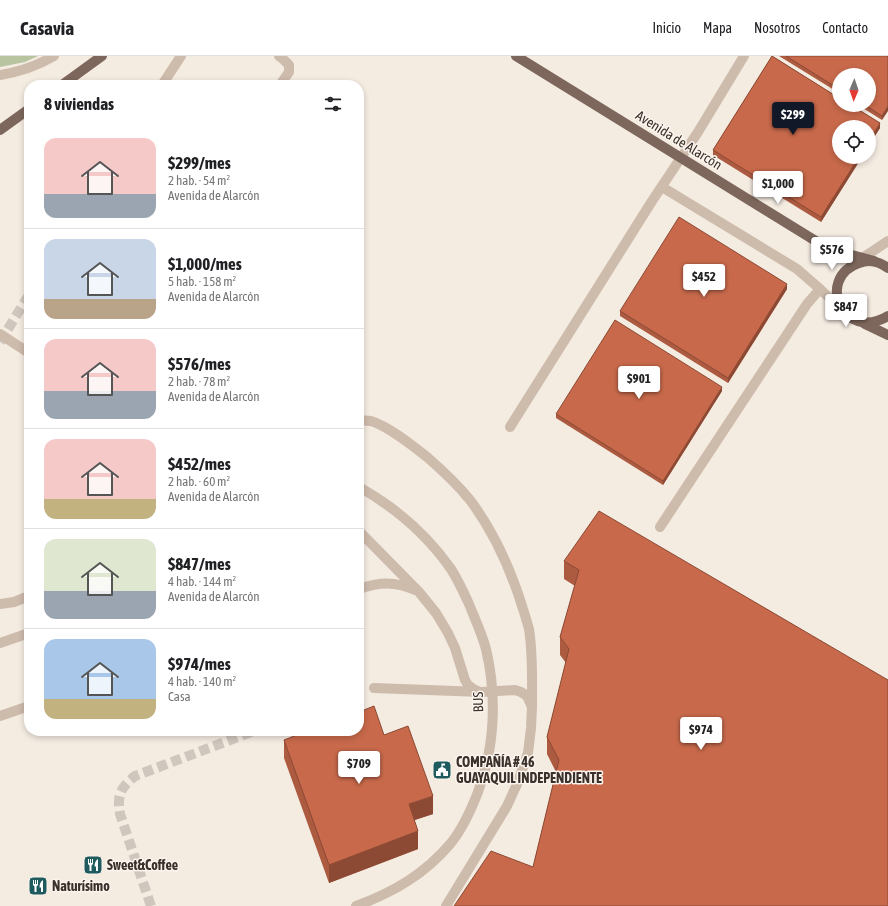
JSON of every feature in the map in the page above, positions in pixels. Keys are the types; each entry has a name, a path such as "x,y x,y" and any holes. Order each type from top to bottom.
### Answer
{"main road":[{"path":"69,80 102,56"},
{"name":"Avenida de Alarcón","path":"516,56 825,246 837,252 874,261 888,268"},
{"path":"0,130 24,113"},
{"path":"874,261 863,261 853,265 844,272 839,281 837,292 838,302 844,312 852,319 888,335"},
{"path":"861,323 881,321 888,316"}],"lane":[{"path":"0,75 27,69 54,56"},
{"path":"165,80 181,56"},
{"path":"279,56 289,65 289,72 283,80"},
{"path":"510,427 680,157 698,132 744,56"},
{"path":"662,187 797,270 844,312"},
{"path":"853,265 888,241"},
{"path":"660,527 807,304 820,289"},
{"path":"0,334 24,350"},
{"path":"364,421 381,425 421,452 445,473 469,499 488,526 506,563 519,594 528,628 532,659 532,707 528,753 518,782 507,806 446,906"},
{"name":"BUS","path":"356,906 371,901 394,890 416,876 434,861 452,842 464,824 481,783 487,761 493,705 492,680 486,648 465,596 451,570 435,549 419,532 379,499 364,491"},
{"path":"364,536 418,592 436,613 455,648 465,680 468,685 475,690 482,692"},
{"path":"364,588 394,583 406,586 418,592"},
{"path":"0,604 14,602 24,598"},
{"path":"0,643 24,634"},
{"path":"374,688 482,692 515,690 527,696 532,707"},
{"path":"0,716 24,708"}],"green space":[{"path":"0,56 38,56 25,62 0,67"}],"building":[{"path":"772,56 832,94 832,112 862,112 875,120 832,120 832,164 855,164 821,217 713,150"},
{"path":"786,56 888,56 888,106 882,116 876,112 876,68 832,68 832,85"},
{"path":"876,121 880,123 876,130"},
{"path":"679,217 787,284 728,378 620,311"},
{"path":"615,320 722,387 663,481 556,414"},
{"path":"599,511 888,680 888,906 454,906 491,851 533,867 559,760 547,737 569,649 560,637 579,570 564,561"},
{"path":"374,706 384,735 408,726 433,796 409,804 418,831 329,865 284,740 294,736 364,736 364,710"}],"tunnel":[{"path":"0,342 24,303"},
{"path":"151,906 120,814 119,797 123,788 135,776 241,736"}],"place":[{"name":"COMPAÑÍA # 46 GUAYAQUIL INDEPENDIENTE","path":"442,770"},
{"name":"Sweet&Coffee","path":"93,865"},
{"name":"Naturísimo","path":"38,886"}]}
